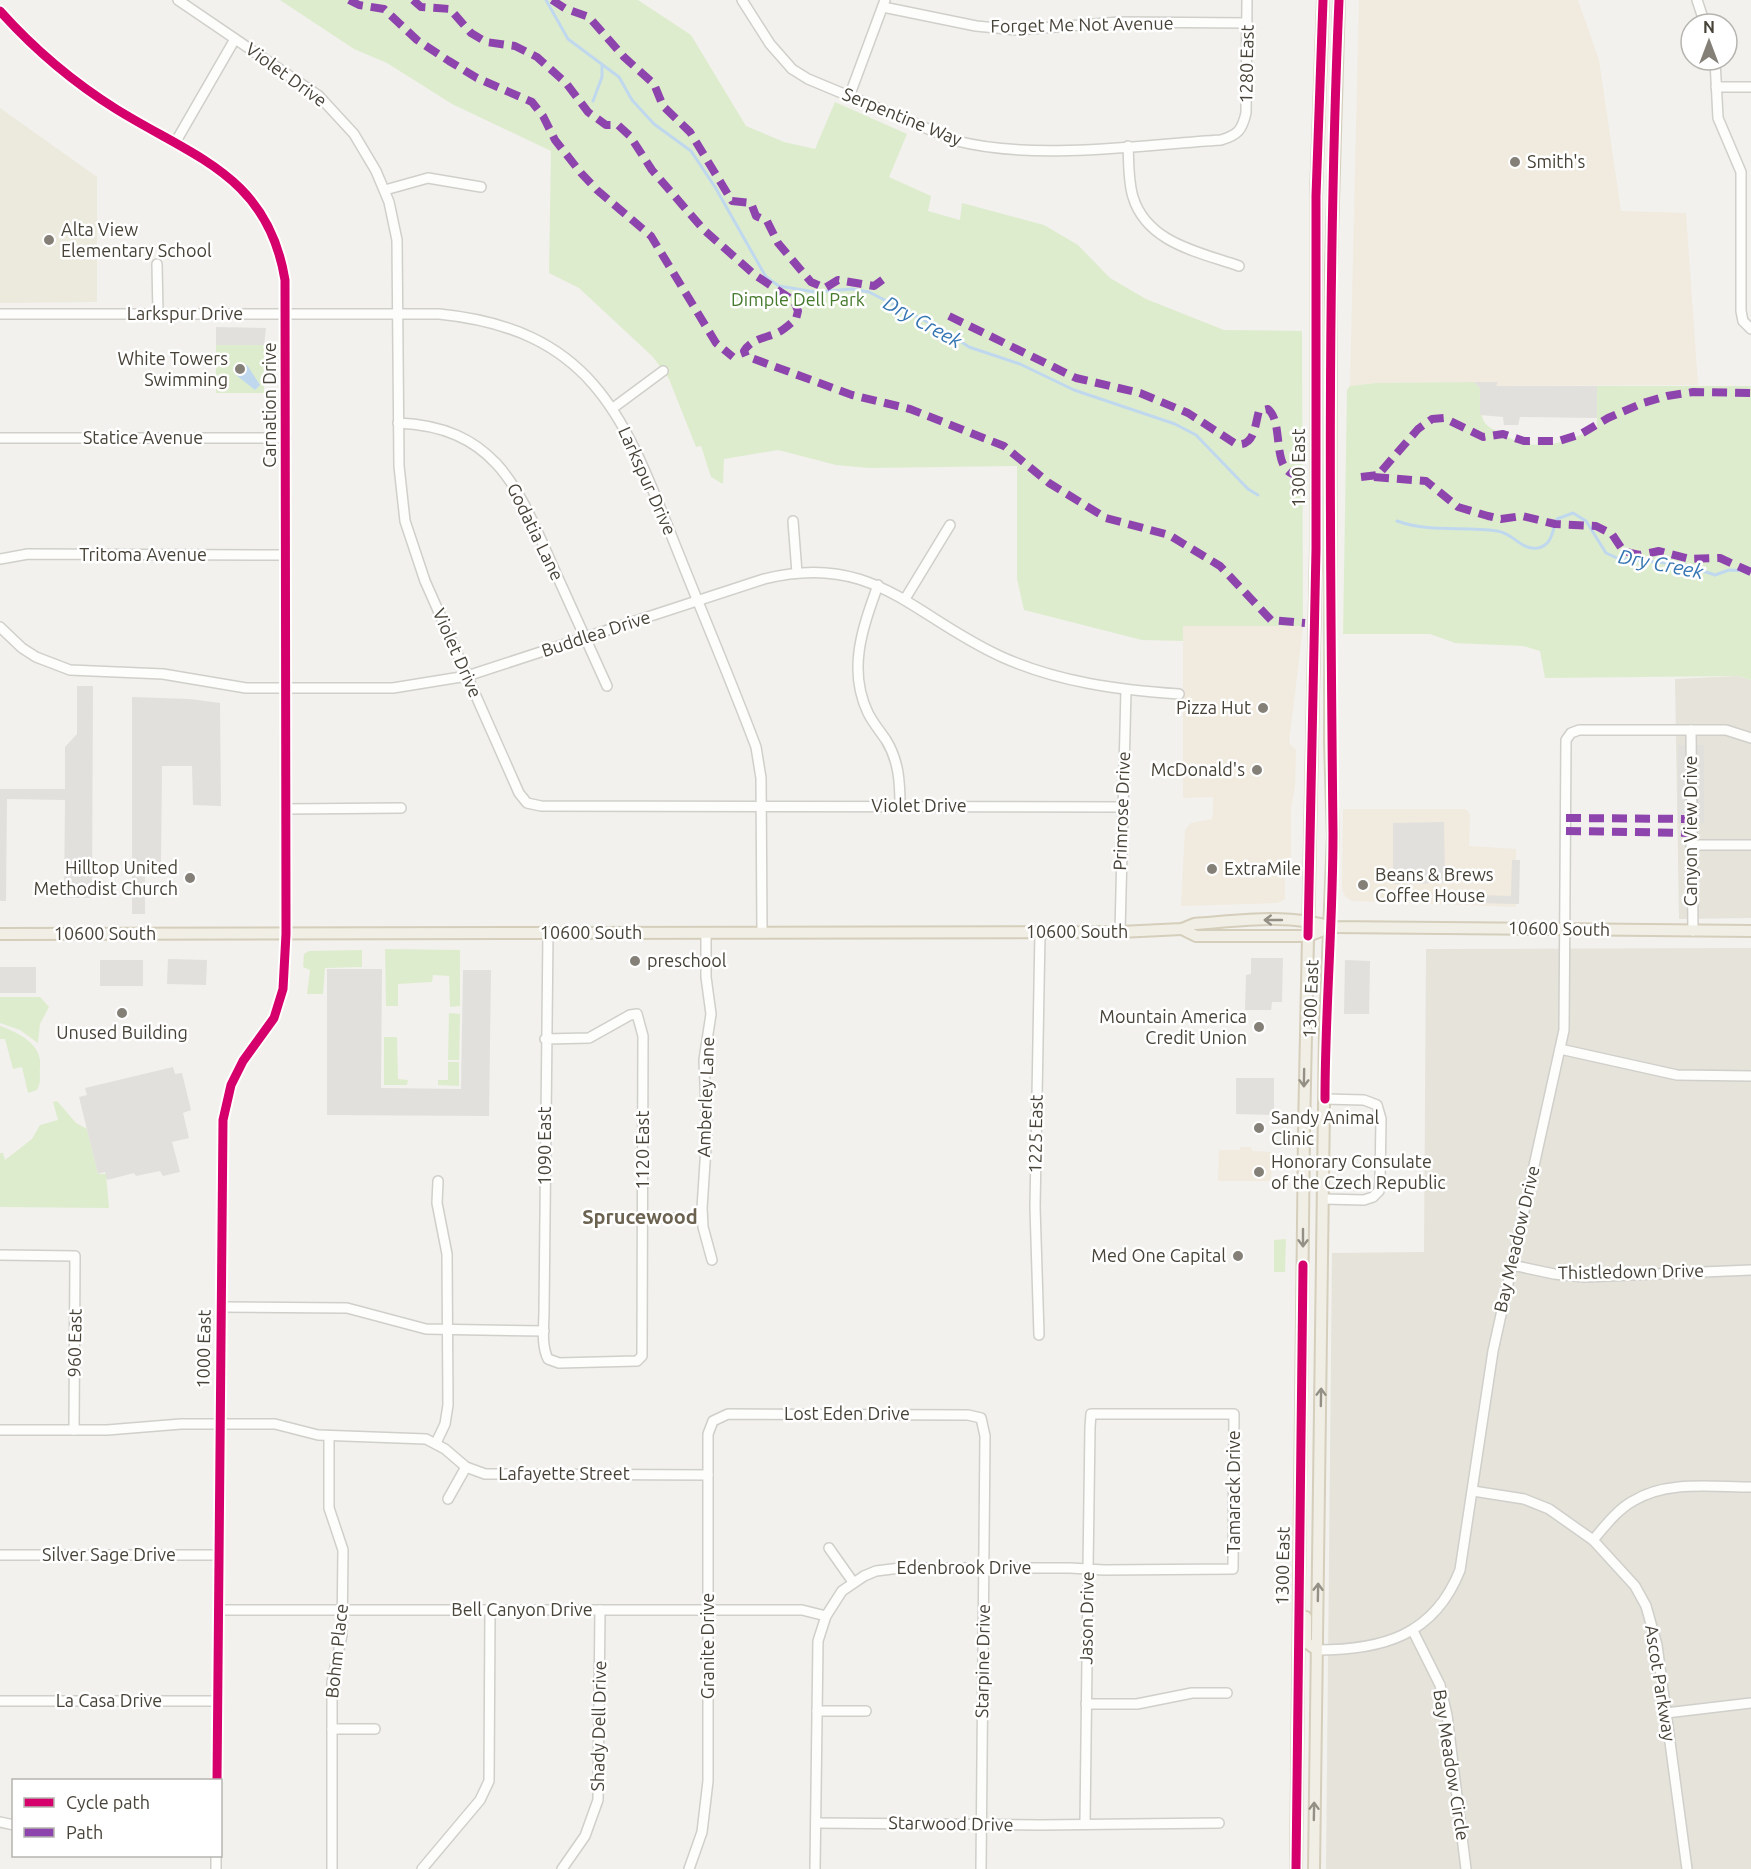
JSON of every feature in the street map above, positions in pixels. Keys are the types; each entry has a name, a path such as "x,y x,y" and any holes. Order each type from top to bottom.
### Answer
{"main road":[{"name":"1300 East","path":"1314,1869 1325,1099 1330,927 1330,356 1339,0"},
{"name":"1300 East","path":"1296,1869 1304,1131 1316,549 1316,196 1323,5"},
{"path":"1323,5 1330,32 1329,60 1336,68"},
{"name":"10600 South","path":"0,934 1120,932 1182,929 1204,923 1308,920 1330,927 1751,931"},
{"name":"10600 South","path":"1182,929 1196,936 1308,936 1330,927"},
{"path":"1300,1558 1305,1584 1306,1642 1317,1650"}],"street":[{"name":"Violet Drive","path":"178,0 331,106 366,151 385,190 397,240 398,423 401,497 411,545 519,792 527,803 541,806 1122,807"},
{"name":"Serpentine Way","path":"742,0 770,44 792,69 849,97 934,133 980,147 1029,151 1221,140 1236,136 1242,128"},
{"name":"1280 East","path":"1242,128 1246,113 1247,0"},
{"path":"849,97 884,4"},
{"name":"Forget Me Not Avenue","path":"884,4 976,26 1017,30 1119,22 1247,23"},
{"name":"Carnation Drive","path":"0,11 32,45 69,76 115,108 176,143 233,180 264,216 282,257 286,314 286,934"},
{"path":"176,143 235,39"},
{"path":"1715,72 1718,118 1741,172 1741,311 1743,321 1749,328"},
{"path":"1716,87 1751,87"},
{"path":"1128,146 1133,198 1148,224 1158,235 1239,266"},
{"path":"385,190 428,178 481,187"},
{"path":"157,264 158,314"},
{"name":"Larkspur Drive","path":"0,314 399,314 473,318 506,326 538,340 565,359 591,381 613,408 638,454 756,747 762,806 762,932"},
{"path":"613,408 663,371"},
{"name":"Godatia Lane","path":"398,423 431,427 464,439 480,448 508,475 526,505 607,686"},
{"name":"Statice Avenue","path":"0,438 286,438"},
{"path":"793,521 797,573"},
{"path":"905,599 950,525"},
{"name":"Tritoma Avenue","path":"0,558 28,554 286,555"},
{"name":"Buddlea Drive","path":"0,627 22,648 36,657 70,670 163,674 246,688 393,688 467,676 764,579 797,573 837,574 878,585 905,599 950,629 1002,657 1065,678 1126,690 1179,694"},
{"path":"878,585 860,634 858,674 867,711 887,742 898,769 900,806"},
{"name":"Primrose Drive","path":"1120,932 1126,690"},
{"path":"1691,730 1735,731 1751,738"},
{"name":"Bay Meadow Drive","path":"1317,1650 1362,1649 1397,1639 1413,1631 1437,1610 1454,1585 1465,1550 1488,1378 1560,1049 1566,1009 1566,740 1571,733 1691,730"},
{"name":"Canyon View Drive","path":"1691,730 1693,931"},
{"path":"286,809 401,808"},
{"path":"1691,845 1751,845"},
{"name":"1225 East","path":"1039,1335 1035,1208 1040,932"},
{"name":"1090 East","path":"548,933 545,1039 544,1331 548,1359"},
{"name":"Amberley Lane","path":"706,933 706,978 711,1014 704,1060 707,1132 702,1208 703,1227 712,1260"},
{"name":"1000 East","path":"217,1779 223,1120 225,1102 243,1061 274,1018 283,989 286,934"},
{"name":"1120 East","path":"545,1039 588,1038 637,1014 644,1036 640,1359 627,1363 565,1363 548,1359"},
{"path":"1560,1049 1677,1075 1751,1076"},
{"path":"1324,1199 1364,1200 1379,1191 1381,1119 1377,1104 1364,1100 1325,1099"},
{"path":"436,1443 447,1415 448,1330 447,1254 437,1203 438,1181"},
{"path":"643,1218 683,1218"},
{"name":"960 East","path":"0,1255 75,1256 74,1430"},
{"name":"Thistledown Drive","path":"1512,1265 1576,1276 1751,1270"},
{"path":"220,1306 347,1308 407,1325 448,1330 544,1331"},
{"name":"Lost Eden Drive","path":"713,1421 728,1414 968,1415 981,1418"},
{"name":"Jason Drive","path":"1085,1823 1091,1414 1234,1414"},
{"name":"Tamarack Drive","path":"1233,1569 1234,1414"},
{"name":"Starpine Drive","path":"981,1418 985,1436 981,1869"},
{"name":"Granite Drive","path":"689,1869 702,1832 708,1781 708,1475 709,1429 713,1421"},
{"name":"Lafayette Street","path":"0,1430 74,1430 219,1423 288,1425 329,1436 415,1437 436,1443 466,1467 494,1475 708,1475"},
{"name":"Bohm Place","path":"329,1436 329,1508 343,1550 342,1635 332,1682 332,1869"},
{"path":"448,1499 466,1467"},
{"path":"1593,1540 1632,1501 1653,1492 1674,1488 1751,1487"},
{"name":"Ascot Parkway","path":"1473,1491 1524,1499 1549,1509 1593,1540 1622,1569 1646,1606 1657,1645 1687,1869"},
{"path":"829,1548 853,1582"},
{"name":"Silver Sage Drive","path":"0,1555 218,1555"},
{"name":"Edenbrook Drive","path":"815,1869 818,1641 826,1616 842,1591 853,1582 888,1568 1233,1569"},
{"name":"Bell Canyon Drive","path":"218,1610 802,1610 826,1616"},
{"name":"Shady Dell Drive","path":"562,1869 585,1836 598,1800 600,1610"},
{"path":"422,1869 480,1800 489,1781 490,1611"},
{"name":"Bay Meadow Circle","path":"1413,1631 1440,1685 1447,1715 1467,1869"},
{"path":"1086,1704 1137,1704 1192,1693 1227,1694"},
{"name":"La Casa Drive","path":"0,1701 217,1701"},
{"path":"1666,1713 1751,1703"},
{"path":"817,1711 866,1711"},
{"path":"332,1729 375,1729"},
{"name":"Starwood Drive","path":"816,1823 981,1825 1219,1823"}],"shaded area":[{"path":"1359,0 1578,0 1599,60 1621,211 1686,213 1698,385 1495,386 1496,382 1487,382 1376,383 1350,386"},
{"name":"Alta View Elementary School","path":"0,108 97,177 97,302 0,303"},
{"path":"216,327 266,328 264,345 216,345"},
{"path":"1474,382 1498,382 1496,386 1597,386 1597,418 1520,417 1518,425 1504,425 1503,417 1480,415 1480,388"},
{"path":"1183,626 1303,626 1289,743 1296,750 1295,786 1291,807 1291,857 1285,864 1285,899 1278,903 1181,906 1185,830 1191,823 1212,819 1213,815 1213,797 1183,798"},
{"path":"1738,676 1751,680 1751,918 1679,919 1675,679"},
{"path":"77,686 93,686 92,898 64,898 65,800 7,799 6,901 0,901 0,789 65,789 65,747 77,734"},
{"path":"132,697 190,699 220,703 221,806 193,805 192,766 162,766 161,862 145,875 145,914 132,914"},
{"path":"1678,745 1704,745 1704,823 1678,823"},
{"path":"1343,809 1466,809 1470,815 1469,846 1516,849 1516,907 1352,901 1345,896 1342,889"},
{"path":"1444,822 1445,883 1393,884 1393,823"},
{"path":"1512,860 1520,860 1519,904 1477,903 1477,895 1511,896"},
{"path":"1751,948 1751,1869 1326,1869 1332,1253 1424,1252 1426,949"},
{"path":"1251,958 1283,958 1282,1002 1272,1002 1271,1010 1245,1010 1246,975 1251,974"},
{"path":"168,959 207,960 206,985 167,984"},
{"path":"100,960 143,960 143,986 100,986"},
{"path":"1345,960 1370,961 1369,1014 1344,1014"},
{"path":"0,967 36,967 36,993 0,993"},
{"path":"327,969 382,969 381,1088 461,1089 463,970 491,970 489,1116 327,1115"},
{"path":"173,1067 175,1074 182,1073 191,1110 183,1113 189,1138 172,1142 180,1172 163,1176 160,1171 136,1176 134,1173 107,1180 105,1172 98,1174 79,1097 87,1095 85,1088"},
{"path":"1236,1078 1274,1078 1274,1115 1236,1114"},
{"path":"1240,1147 1251,1147 1252,1151 1272,1152 1271,1181 1218,1181 1219,1150 1240,1150"}],"green space":[{"name":"Dimple Dell Park","path":"280,0 638,0 691,35 746,126 784,142 815,149 835,102 907,134 889,177 931,196 928,211 960,220 962,203 1044,225 1078,245 1110,278 1146,299 1224,330 1302,331 1303,626 1183,626 1183,641 1142,640 1024,610 1017,579 1017,466 869,468 836,465 778,450 724,459 723,484 711,477 701,446 696,447 669,379 653,357 579,288 549,273 551,151 452,104 387,63 354,49"},
{"name":"White Towers Swimming","path":"216,345 264,345 264,393 216,393"},
{"path":"1474,382 1480,388 1481,411 1486,424 1513,439 1537,445 1561,442 1597,427 1597,386 1751,386 1751,680 1738,676 1545,678 1540,651 1523,646 1455,643 1430,634 1343,634 1347,390 1350,386 1376,383"},
{"path":"385,949 460,950 460,1006 450,1007 449,976 433,975 432,982 398,984 398,1006 386,1006"},
{"path":"362,950 362,967 325,968 323,994 307,994 310,970 303,967 304,954 309,951"},
{"path":"0,997 40,997 49,1007 40,1024 38,1043 20,1030 0,1023"},
{"path":"449,1013 460,1014 459,1060 448,1060"},
{"path":"0,1026 22,1036 38,1052 40,1079 37,1090 28,1093 22,1067 13,1069 5,1039 0,1039"},
{"path":"384,1037 397,1037 398,1079 408,1080 407,1085 384,1085"},
{"path":"448,1062 459,1062 459,1086 438,1085 438,1080 448,1080"},
{"path":"57,1101 76,1123 87,1129 98,1174 106,1174 109,1208 0,1207 0,1153 3,1153 5,1160 32,1139 40,1125 58,1120 53,1102"},
{"path":"1286,1239 1285,1272 1274,1272 1274,1240"}],"water":[{"path":"247,365 260,385 255,390 236,375"}],"waterway":[{"name":"Dry Creek","path":"546,0 568,39 619,77 632,100 654,124 691,151 715,187 766,277 779,286 815,292 852,289 869,292 945,331 969,347 1020,364 1074,390 1175,424 1196,435 1248,489 1258,495"},
{"path":"593,101 602,77 602,66"},
{"name":"Dry Creek","path":"1397,521 1422,527 1503,532 1527,547 1538,548 1547,544 1557,519 1573,513 1586,521 1606,553 1617,558 1685,565 1715,575 1729,570 1751,571"}],"marked path":[{"path":"349,0 359,5 384,9 417,40 449,61 477,78 532,102 543,116 555,140 581,173 597,190 651,236 716,343 733,357"},
{"path":"413,0 421,7 450,9 471,33 486,42 515,46 537,57 566,83 588,112 606,125 618,125 630,136 652,170 704,230 755,275 794,301 798,311 796,319 779,332 751,343 744,351 746,356 852,395 910,409 1004,446 1049,483 1106,518 1169,535 1220,566 1271,620 1305,623"},
{"path":"552,0 566,9 589,17 624,57 654,84 663,106 690,132 732,201 751,203 756,216 767,221 778,243 811,282 825,288 838,280 874,286 889,275"},
{"path":"949,316 1076,378 1140,393 1188,413 1236,444 1242,444 1251,438 1259,411 1268,409 1276,425 1284,466 1289,472 1298,475"},
{"path":"1361,477 1378,475 1418,429 1432,419 1444,418 1483,437 1503,434 1524,441 1559,441 1581,434 1608,418 1643,403 1667,396 1693,392 1751,393"},
{"path":"1374,477 1426,481 1458,507 1501,519 1522,516 1555,524 1596,526 1612,534 1622,549 1630,553 1640,555 1659,551 1690,559 1720,558 1751,572"},
{"path":"1566,818 1691,819"},
{"path":"1566,831 1691,833"}],"cycle path":[{"path":"1308,936 1316,549 1316,196 1323,0"},
{"path":"1325,1099 1333,867 1331,313 1339,0"},
{"path":"0,11 40,52 85,88 116,109 200,157 245,193 263,216 276,245 285,280 286,934 283,989 274,1018 243,1061 231,1085 223,1120 217,1779"},
{"path":"1296,1869 1303,1265"}],"place":[{"name":"Smith's","path":"1515,162"},
{"name":"Alta View Elementary School","path":"49,240"},
{"name":"White Towers Swimming","path":"240,369"},
{"name":"Pizza Hut","path":"1263,708"},
{"name":"McDonald's","path":"1257,770"},
{"name":"ExtraMile","path":"1212,869"},
{"name":"Hilltop United Methodist Church","path":"190,878"},
{"name":"Beans & Brews Coffee House","path":"1363,885"},
{"name":"preschool","path":"635,961"},
{"name":"Unused Building","path":"122,1013"},
{"name":"Mountain America Credit Union","path":"1259,1027"},
{"name":"Sandy Animal Clinic","path":"1259,1128"},
{"name":"Honorary Consulate of the Czech Republic","path":"1259,1172"},
{"name":"Med One Capital","path":"1238,1256"}],"district":[{"name":"Sprucewood","path":"640,1217"}]}
